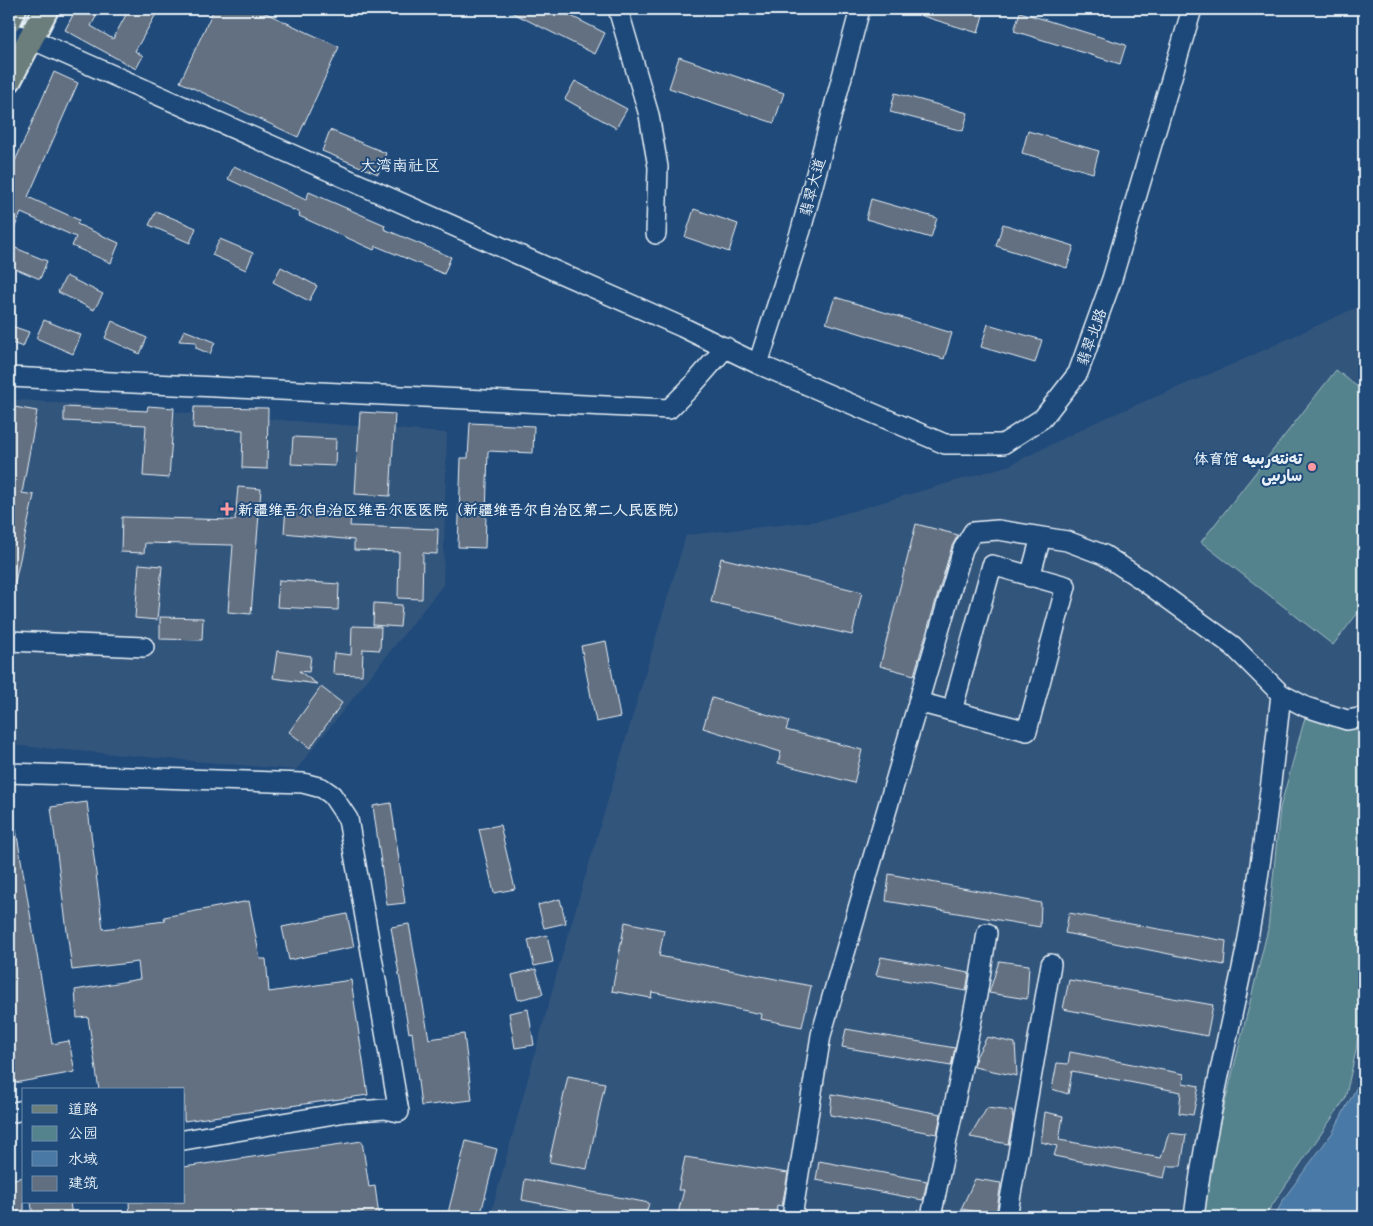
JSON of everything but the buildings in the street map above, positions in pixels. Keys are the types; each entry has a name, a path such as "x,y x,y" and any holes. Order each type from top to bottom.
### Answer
{"main road":[{"path":"9,20 14,9"},
{"path":"9,80 20,36 46,9"}],"street":[{"path":"618,9 649,115 658,167 656,234"},
{"name":"翡翠大道","path":"758,364 801,230 860,9"},
{"name":"翡翠北路","path":"20,36 726,348 758,364 945,444 1004,444 1043,418 1078,373 1112,279 1192,9"},
{"path":"9,377 669,408 692,386 726,348"},
{"path":"792,1217 821,1036 963,549 973,532 998,530 1041,537 1067,542 1104,555 1233,646 1281,694 1306,707 1347,720 1364,717"},
{"path":"1030,576 1041,537"},
{"path":"918,702 1027,731 1066,586 992,565 952,711"},
{"path":"9,641 144,647"},
{"path":"1194,1217 1200,1164 1250,926 1270,800 1281,694"},
{"path":"9,773 303,783 322,788 332,795 348,820 399,1112 385,1109 346,1112 185,1140"},
{"path":"932,1217 977,996 987,933"},
{"path":"1007,1217 1051,964"},
{"path":"9,1113 22,1110"}],"shaded area":[{"path":"1364,304 1364,1217 490,1217 558,969 686,535 818,521 1010,465 1096,422 1233,364"},
{"name":"新疆维吾尔自治区维吾尔医医院（新疆维吾尔自治区第二人民医院）","path":"9,399 447,433 443,585 296,770 9,745"}],"green space":[{"name":"体育馆 تەنتەربىيە سارىيى","path":"1336,370 1364,392 1364,605 1333,645 1201,542"},
{"path":"1306,714 1364,723 1364,986 1356,1051 1345,1099 1264,1217 1199,1217 1202,1196 1268,929 1280,808"}],"water":[{"path":"1361,1079 1364,1080 1364,1217 1274,1217 1285,1197 1333,1132"}],"place":[{"name":"体育馆 تەنتەربىيە سارىيى","path":"1312,467"},
{"name":"新疆维吾尔自治区维吾尔医医院（新疆维吾尔自治区第二人民医院）","path":"227,509"}],"district":[{"name":"大湾南社区","path":"400,165"}]}
